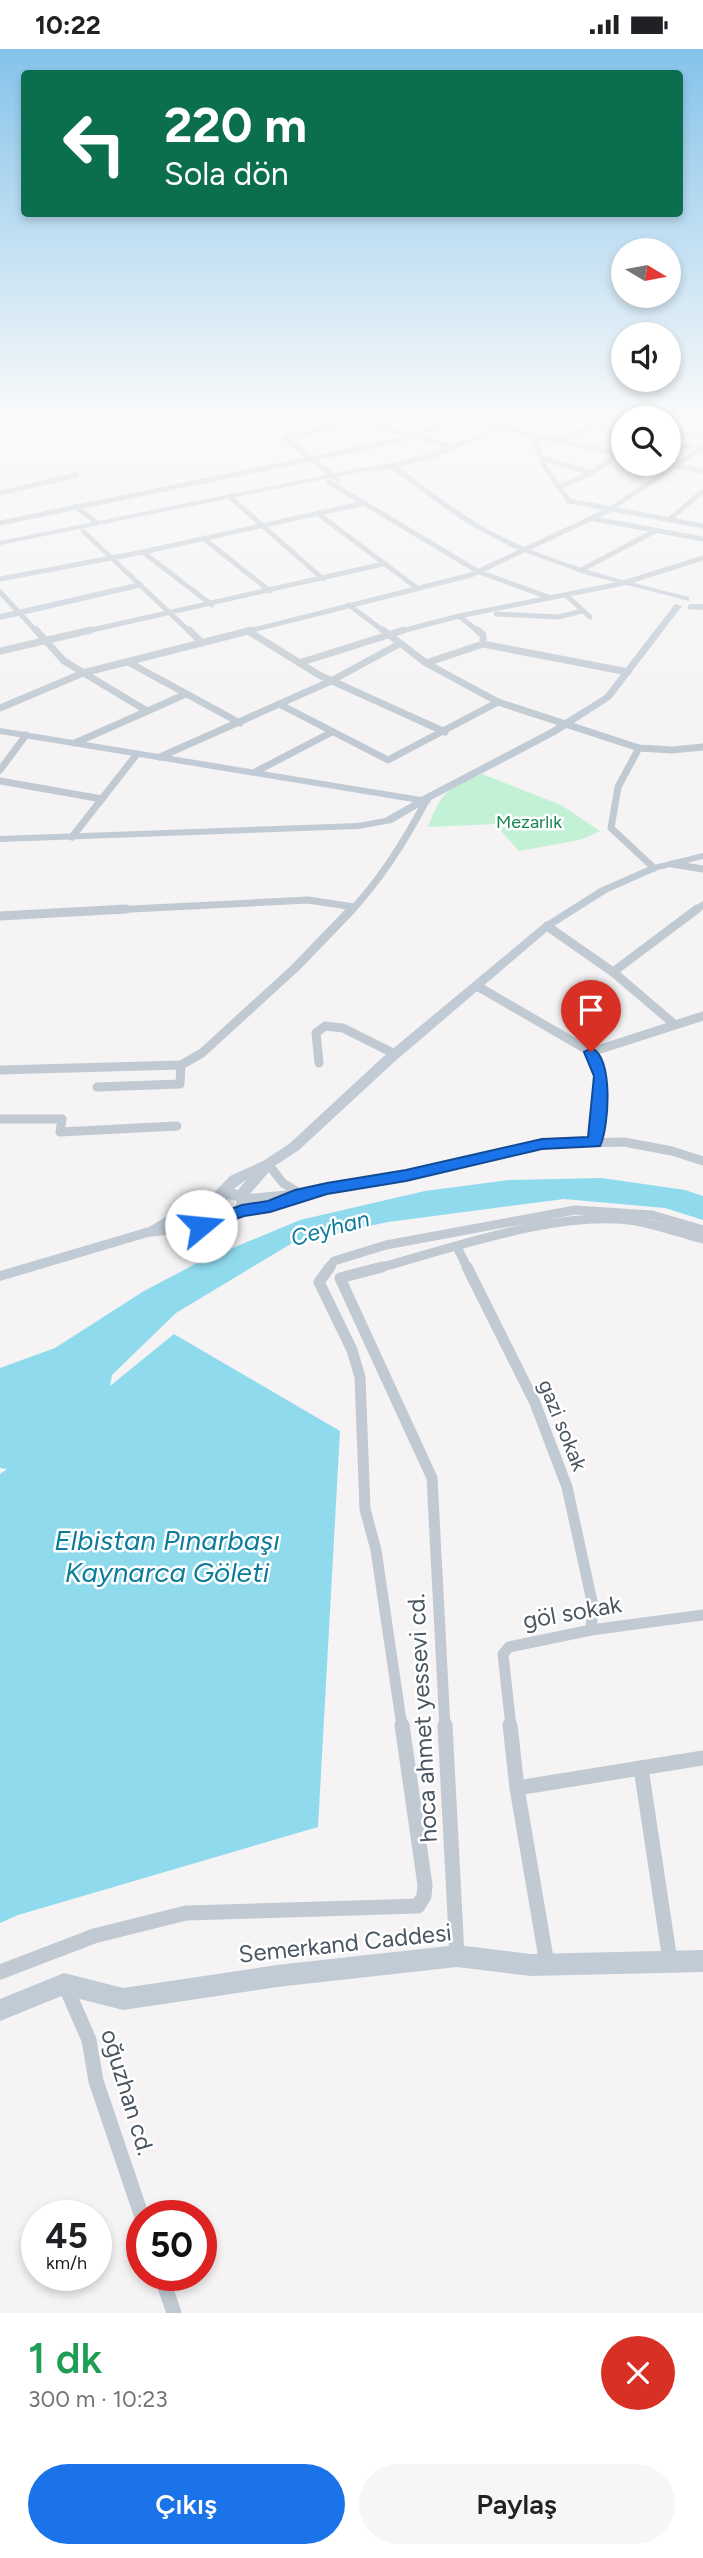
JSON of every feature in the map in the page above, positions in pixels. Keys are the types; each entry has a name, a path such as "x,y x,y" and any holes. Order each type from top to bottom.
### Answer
{"street":[{"path":"93,520 97,523"},
{"path":"0,543 115,520"},
{"path":"0,548 134,520"},
{"path":"254,520 323,579"},
{"path":"0,579 143,552 288,520"},
{"path":"326,520 417,588"},
{"path":"393,520 479,572 553,599"},
{"path":"470,520 489,533 524,550 685,603 703,605"},
{"path":"0,708 83,673 479,572 589,520"},
{"path":"601,520 703,539"},
{"path":"669,520 703,526"},
{"path":"83,531 202,643"},
{"path":"581,570 655,531"},
{"path":"204,539 270,591"},
{"path":"143,552 212,605"},
{"path":"299,663 459,616 568,596 702,560"},
{"path":"0,651 168,612 212,605 383,564"},
{"path":"0,617 15,610 137,583"},
{"path":"0,592 64,661 147,711"},
{"path":"568,596 590,617"},
{"path":"0,839 358,826 388,821 608,697 685,603"},
{"path":"349,605 426,663 498,702 639,748 672,750 703,747"},
{"path":"0,609 15,610"},
{"path":"482,613 559,617 582,611"},
{"path":"459,616 483,635 484,644"},
{"path":"248,631 270,648 331,681 445,732"},
{"path":"160,757 281,705 399,644"},
{"path":"426,663 484,644 628,672"},
{"path":"128,662 240,723"},
{"path":"75,743 186,694"},
{"path":"281,705 388,760 498,702"},
{"path":"0,731 426,801"},
{"path":"255,772 332,731"},
{"path":"0,770 26,735"},
{"path":"639,748 618,787 611,828 654,868"},
{"path":"72,837 137,754"},
{"path":"0,781 102,799"},
{"path":"0,1070 180,1065 202,1053 354,907 404,844 426,801"},
{"path":"226,1216 216,1213 217,1199 235,1179 268,1164 295,1147 395,1054 547,926 604,890 654,868 703,856"},
{"path":"671,864 703,869"},
{"path":"0,916 107,908 309,900 354,907"},
{"path":"613,972 703,905"},
{"path":"547,926 613,972 674,1024"},
{"path":"477,986 591,1052 601,1076 595,1142"},
{"path":"591,1052 703,1016"},
{"path":"319,1063 316,1033 325,1026 343,1028 395,1054"},
{"path":"97,1087 180,1084 180,1065"},
{"path":"0,1119 62,1119 60,1132 177,1126"},
{"path":"148,1233 193,1208 231,1193 242,1202 286,1202 301,1194 406,1175 542,1144 595,1142 651,1146 703,1161"},
{"path":"268,1164 283,1183 301,1194"},
{"path":"0,1276 148,1233 201,1226 226,1216 242,1202 268,1164"},
{"path":"0,1972 94,1936 186,1913 418,1906 424,1896 425,1885 376,1550 365,1510 360,1377 352,1350 320,1282 334,1261 386,1245 575,1210 652,1215 703,1230"},
{"path":"457,1247 534,1227 591,1220 635,1221 703,1239"},
{"name":"hoca ahmet yessevi cd.","path":"457,1247 340,1278 432,1478 457,1956"},
{"name":"gazi sokak","path":"457,1247 535,1403 567,1487 593,1606 591,1630"},
{"name":"göl sokak","path":"517,1789 503,1654 509,1647 591,1630 703,1615"},
{"path":"547,1964 517,1789 703,1758"},
{"path":"641,1768 670,1962"},
{"name":"Semerkand Caddesi","path":"64,1984 123,1999 223,1983 457,1956 531,1965 703,1961"},
{"path":"0,2010 64,1984"},
{"name":"oğuzhan cd.","path":"64,1984 89,2040 96,2081 136,2200"},
{"path":"166,2291 174,2313"}],"green space":[{"name":"Mezarlık","path":"482,774 561,805 600,831 580,840 519,851 495,824 428,827 442,798 448,792"}],"water":[{"name":"Elbistan Pınarbaşı Kaynarca Göleti","path":"602,1178 685,1190 703,1196 703,1220 665,1208 564,1199 388,1222 294,1242 176,1313 112,1375 110,1386 174,1334 340,1431 318,1827 18,1915 0,1923 0,1474 7,1469 0,1468 0,1368 55,1348 144,1291 199,1262 300,1220 425,1191 509,1180"}],"route":[{"path":"201,1226 242,1211 286,1202 301,1194 352,1183 406,1175 542,1144 595,1142 601,1076 591,1052"}],"water label":[{"name":"Ceyhan","path":"330,1228"}]}
